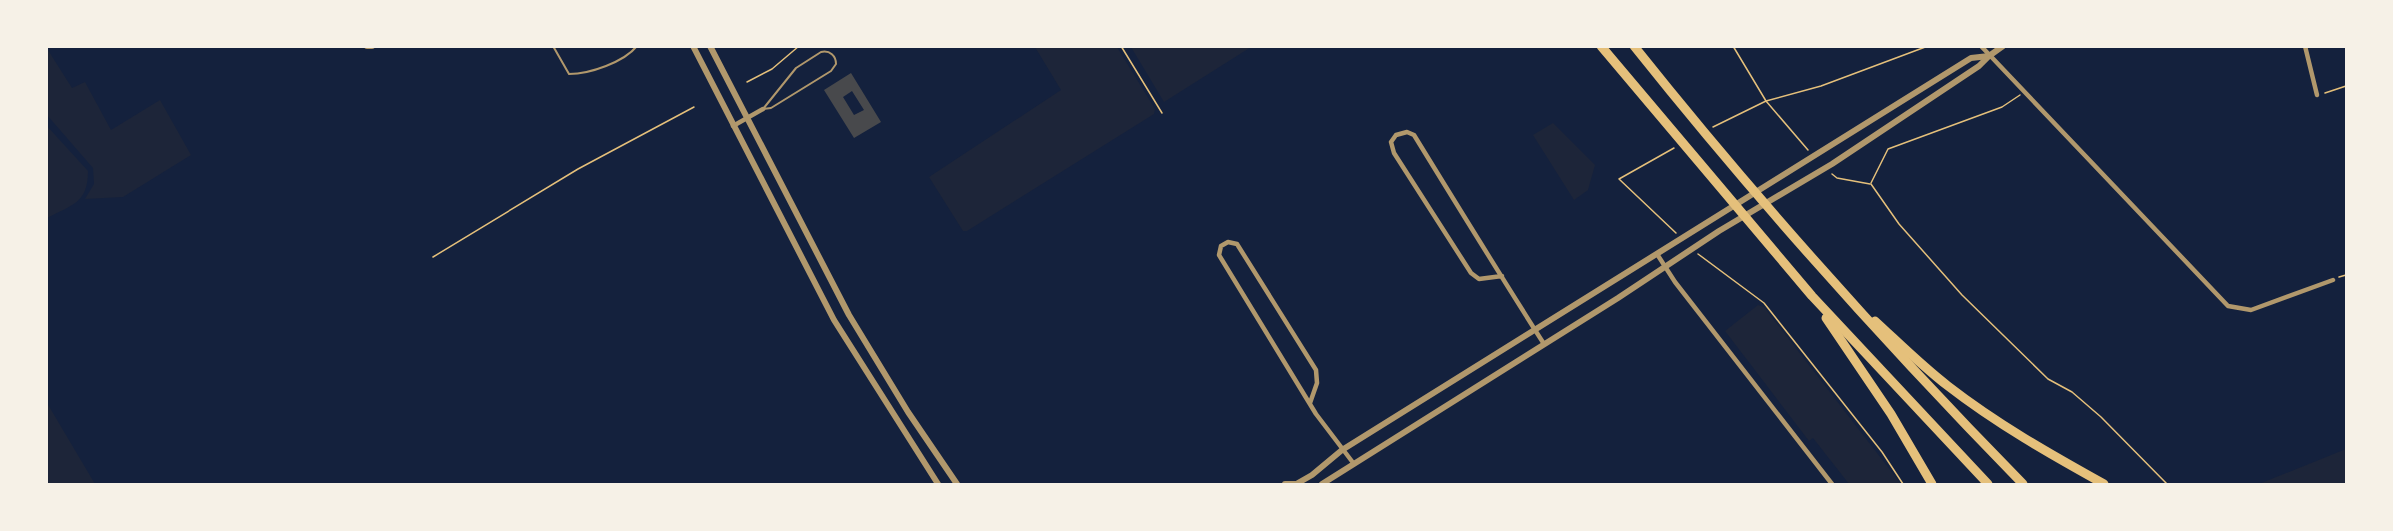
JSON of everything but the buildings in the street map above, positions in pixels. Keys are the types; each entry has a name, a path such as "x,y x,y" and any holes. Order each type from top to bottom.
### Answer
{"highway":[{"path":"1601,46 1812,296 1988,484"},
{"path":"1634,46 1827,277 1933,392 2023,484"},
{"path":"1827,277 1946,385 2012,431 2104,484"},
{"path":"1812,296 1891,414 1932,484"}],"street":[{"path":"367,46 372,46"},
{"path":"693,46 834,320 938,484"},
{"path":"710,46 849,315 908,412 957,484"},
{"path":"1981,46 2228,306 2251,310 2333,280"},
{"path":"1322,484 1719,231 1832,164 1979,66 2003,46"},
{"path":"2305,46 2317,95"},
{"path":"1285,484 1300,484 1342,450 1534,329 1713,221 1971,58 1989,56"},
{"path":"733,126 764,109"},
{"path":"1502,276 1479,279 1471,273 1394,153 1391,142 1396,135 1407,132 1413,135 1502,276 1544,344"},
{"path":"1310,403 1317,383 1316,370 1237,244 1228,242 1221,246 1219,255 1310,403 1354,464"},
{"path":"1657,254 1832,484"}],"lane":[{"path":"553,46 569,74 580,74 625,57 637,46"},
{"path":"821,52 828,52 834,57 836,64 831,71 771,108 764,109 796,68 821,52"}],"path":[{"path":"747,82 772,69 799,46"},
{"path":"1121,46 1162,113"},
{"path":"1733,46 1766,101 1809,151"},
{"path":"1726,119 1766,101 1821,86 1928,46"},
{"path":"2317,95 2346,86"},
{"path":"1871,184 1888,149 2001,107 2014,101 2024,91"},
{"path":"433,257 578,169 694,107"},
{"path":"1667,152 1620,179 1677,233"},
{"path":"1830,172 1837,178 1871,184 1899,224 1962,295 2048,379 2072,392 2101,417 2167,484"},
{"path":"1698,254 1764,303 1882,452 1903,484"}],"shaded area":[{"path":"46,47 72,88 85,82 111,130 160,100 191,155 123,197 85,199 94,184 93,168 47,115"},
{"path":"1035,47 1117,47 1155,109 1154,114 967,231 963,231 929,177 1061,90"},
{"path":"1131,47 1251,47 1164,102"},
{"path":"1553,123 1595,165 1588,190 1574,200 1533,135"},
{"path":"46,125 88,171 82,197 71,206 47,218"},
{"path":"1758,305 1764,307 1901,484 1849,484 1813,438 1809,441 1725,331"},
{"path":"47,403 95,484 47,484"},
{"path":"2346,449 2346,484 2259,484"}]}
